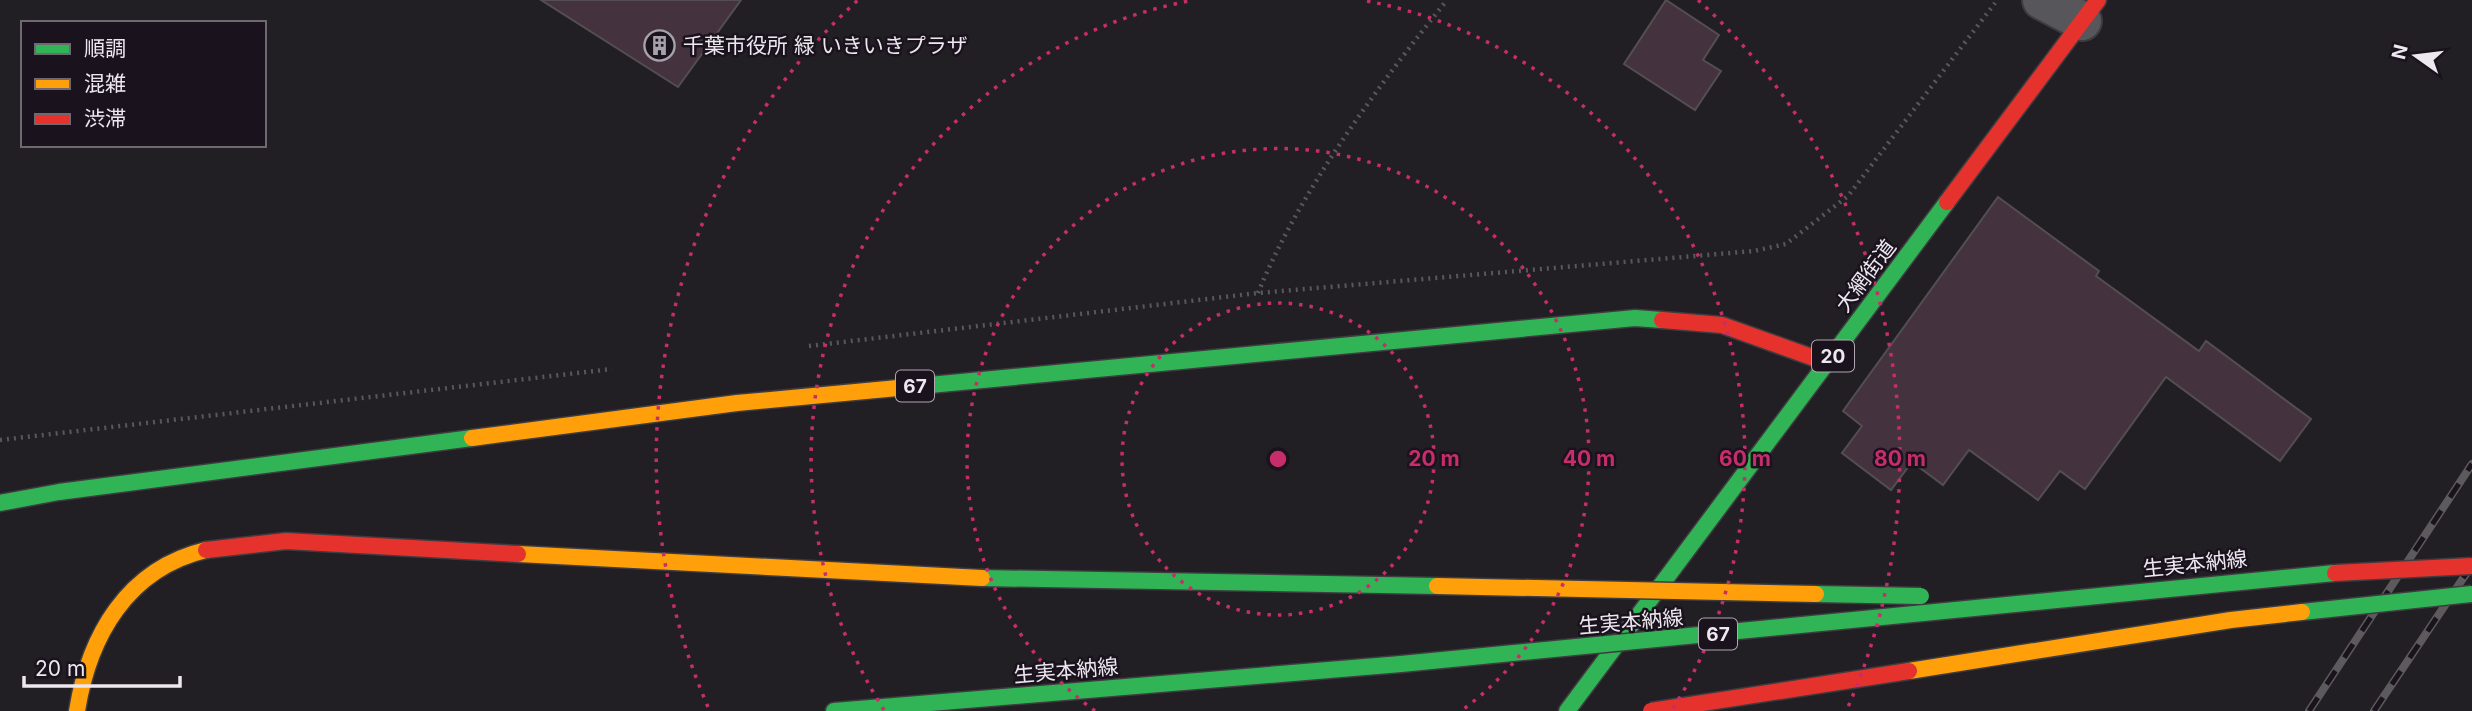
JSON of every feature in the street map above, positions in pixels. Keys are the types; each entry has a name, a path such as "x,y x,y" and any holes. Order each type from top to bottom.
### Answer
{"main road":[{"name":"大網街道","path":"1567,711 2090,11"},
{"name":"67","path":"0,503 73,490 737,403 1635,318 1690,320 1722,325 1828,363"},
{"path":"77,711 80,684 97,639 130,591 164,564 213,548 273,542 1065,581 1851,592 2035,601"},
{"name":"生実本納線","path":"834,711 1401,664 1868,621 2035,601 2281,577 2472,566"},
{"path":"1651,711 2231,620 2472,594"}],"street":[{"path":"2042,0 2090,11"}],"path":[{"path":"1258,293 1279,243 1391,70 1447,0"},
{"path":"802,346 1258,293 1754,251 1786,244 1818,222 1848,196 1998,0"},
{"path":"0,440 622,368"}],"building":[{"name":"千葉市役所 緑 いきいきプラザ","path":"541,0 741,0 678,87"},
{"path":"1666,0 1719,35 1703,60 1721,71 1695,110 1624,64"},
{"path":"1998,197 2099,271 2096,276 2199,351 2206,341 2311,419 2280,461 2166,377 2085,489 2060,471 2038,500 1969,450 1943,485 1912,462 1891,490 1842,453 1862,426 1843,411"}],"railway":[{"path":"2309,711 2472,464"},
{"path":"2374,711 2472,565"}],"traffic: fast":[{"path":"1567,711 1947,202"},
{"path":"919,386 1635,318 1662,320"},
{"path":"0,503 59,492 472,438"},
{"path":"1401,664 2335,573"},
{"path":"982,578 1437,586"},
{"path":"1816,594 1921,596"},
{"path":"2302,612 2472,594"},
{"path":"834,711 1401,664"}],"traffic: slow":[{"path":"472,438 737,403 919,386"},
{"path":"77,711 91,657 116,610 154,573 178,559 206,550"},
{"path":"518,554 982,578"},
{"path":"1437,586 1816,594"},
{"path":"1909,671 2231,620 2302,612"}],"traffic: jam":[{"path":"1947,202 2098,0"},
{"path":"1662,320 1722,325 1828,363"},
{"path":"206,550 286,541 518,554"},
{"path":"2335,573 2472,566"},
{"path":"1651,711 1909,671"}],"place":[{"name":"千葉市役所 緑 いきいきプラザ","path":"660,46"}]}
